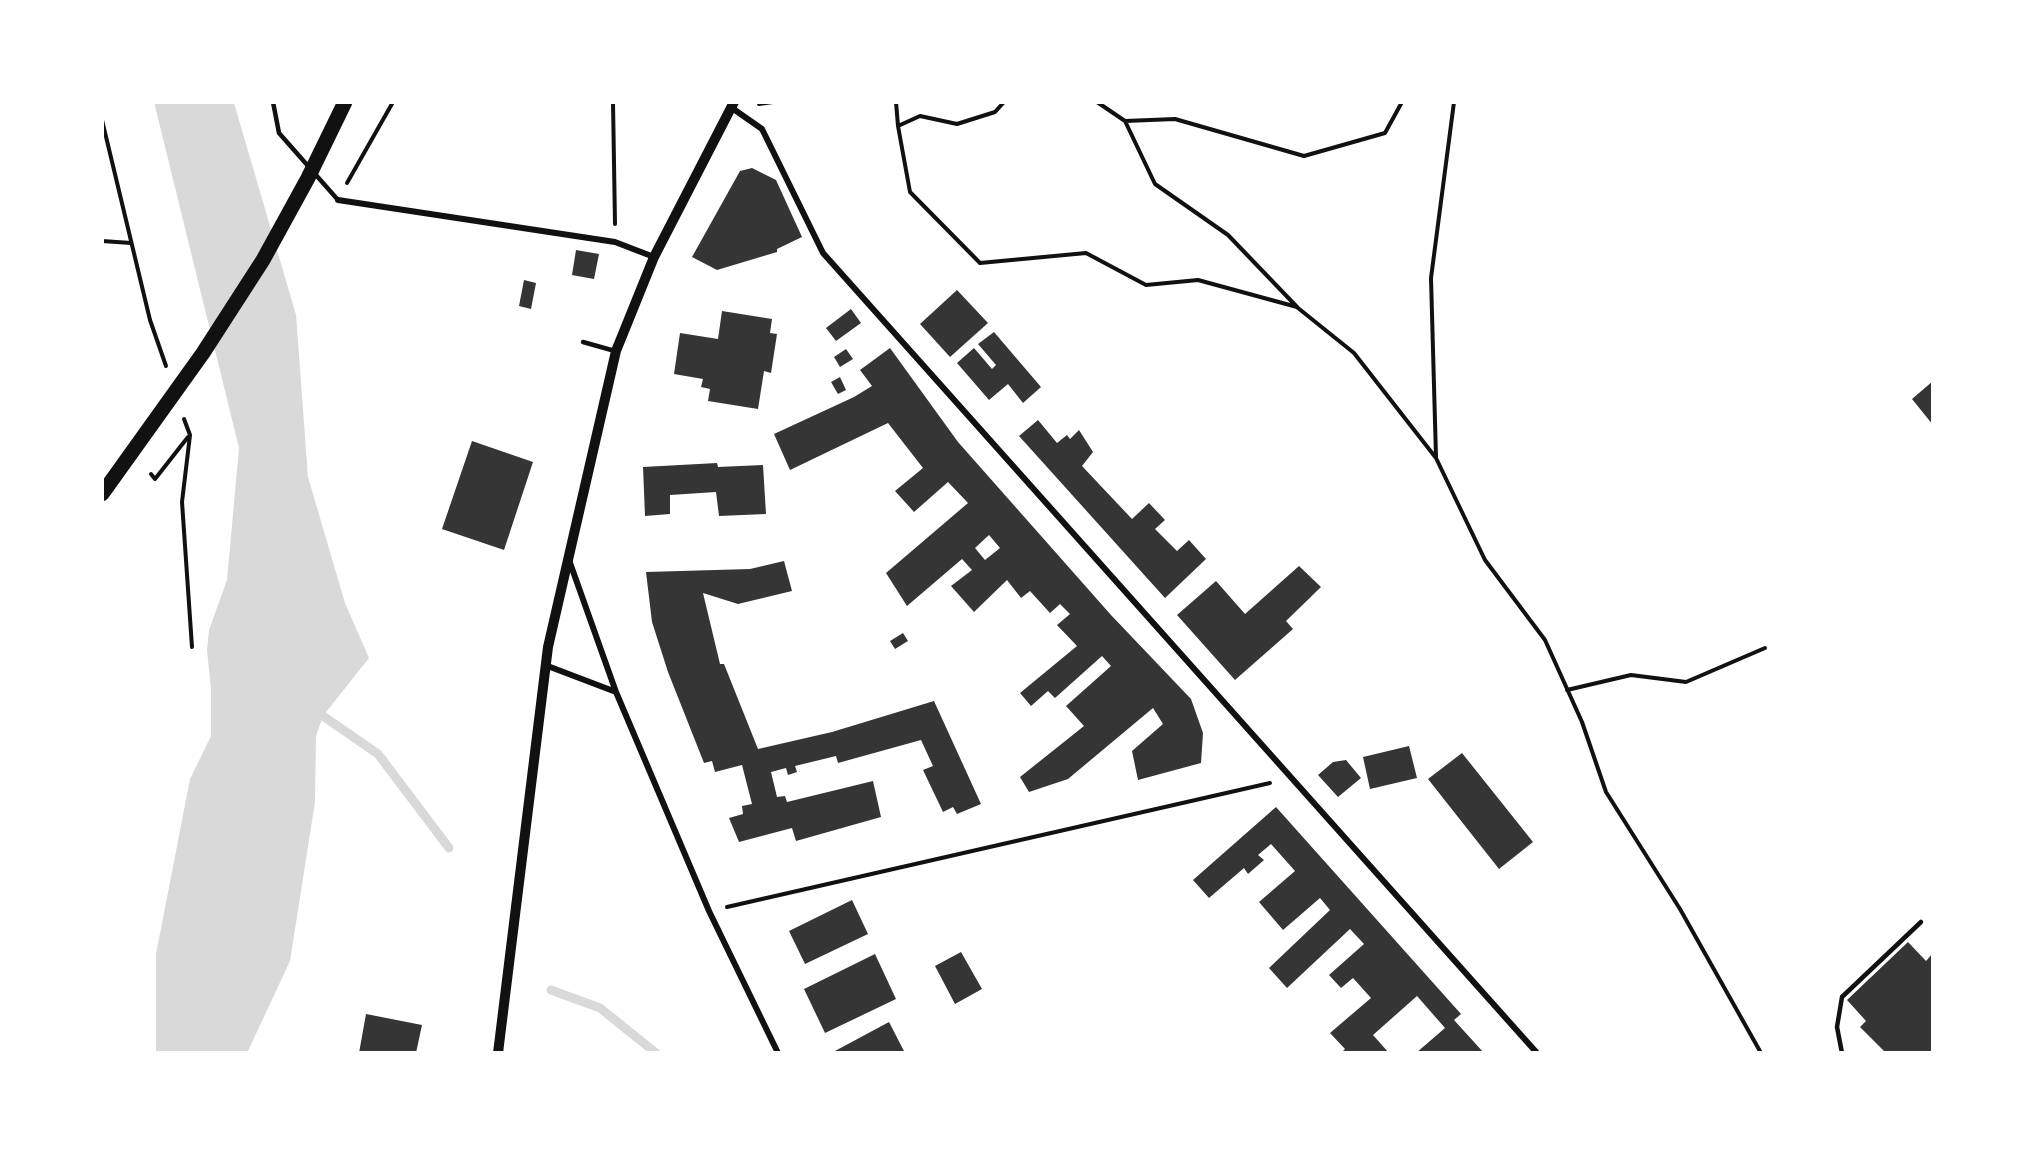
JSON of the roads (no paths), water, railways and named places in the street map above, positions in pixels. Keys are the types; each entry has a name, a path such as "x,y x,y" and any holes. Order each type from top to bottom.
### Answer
{"main road":[{"path":"102,494 143,441 262,260 308,178 345,102"}],"street":[{"path":"498,1053 545,665 568,555 616,351 654,257 733,105 762,129 823,253 1537,1053"},
{"path":"338,200 615,242 654,257"},
{"path":"568,555 616,692 709,911 778,1053"},
{"path":"545,665 616,692"}],"lane":[{"path":"273,102 279,133 338,200"},
{"path":"583,342 616,351"},
{"path":"1842,1053 1837,1027 1842,997 1921,922"}],"waterway":[{"path":"318,707 323,716 378,754 449,848"},
{"path":"551,990 600,1008 656,1053"}]}
